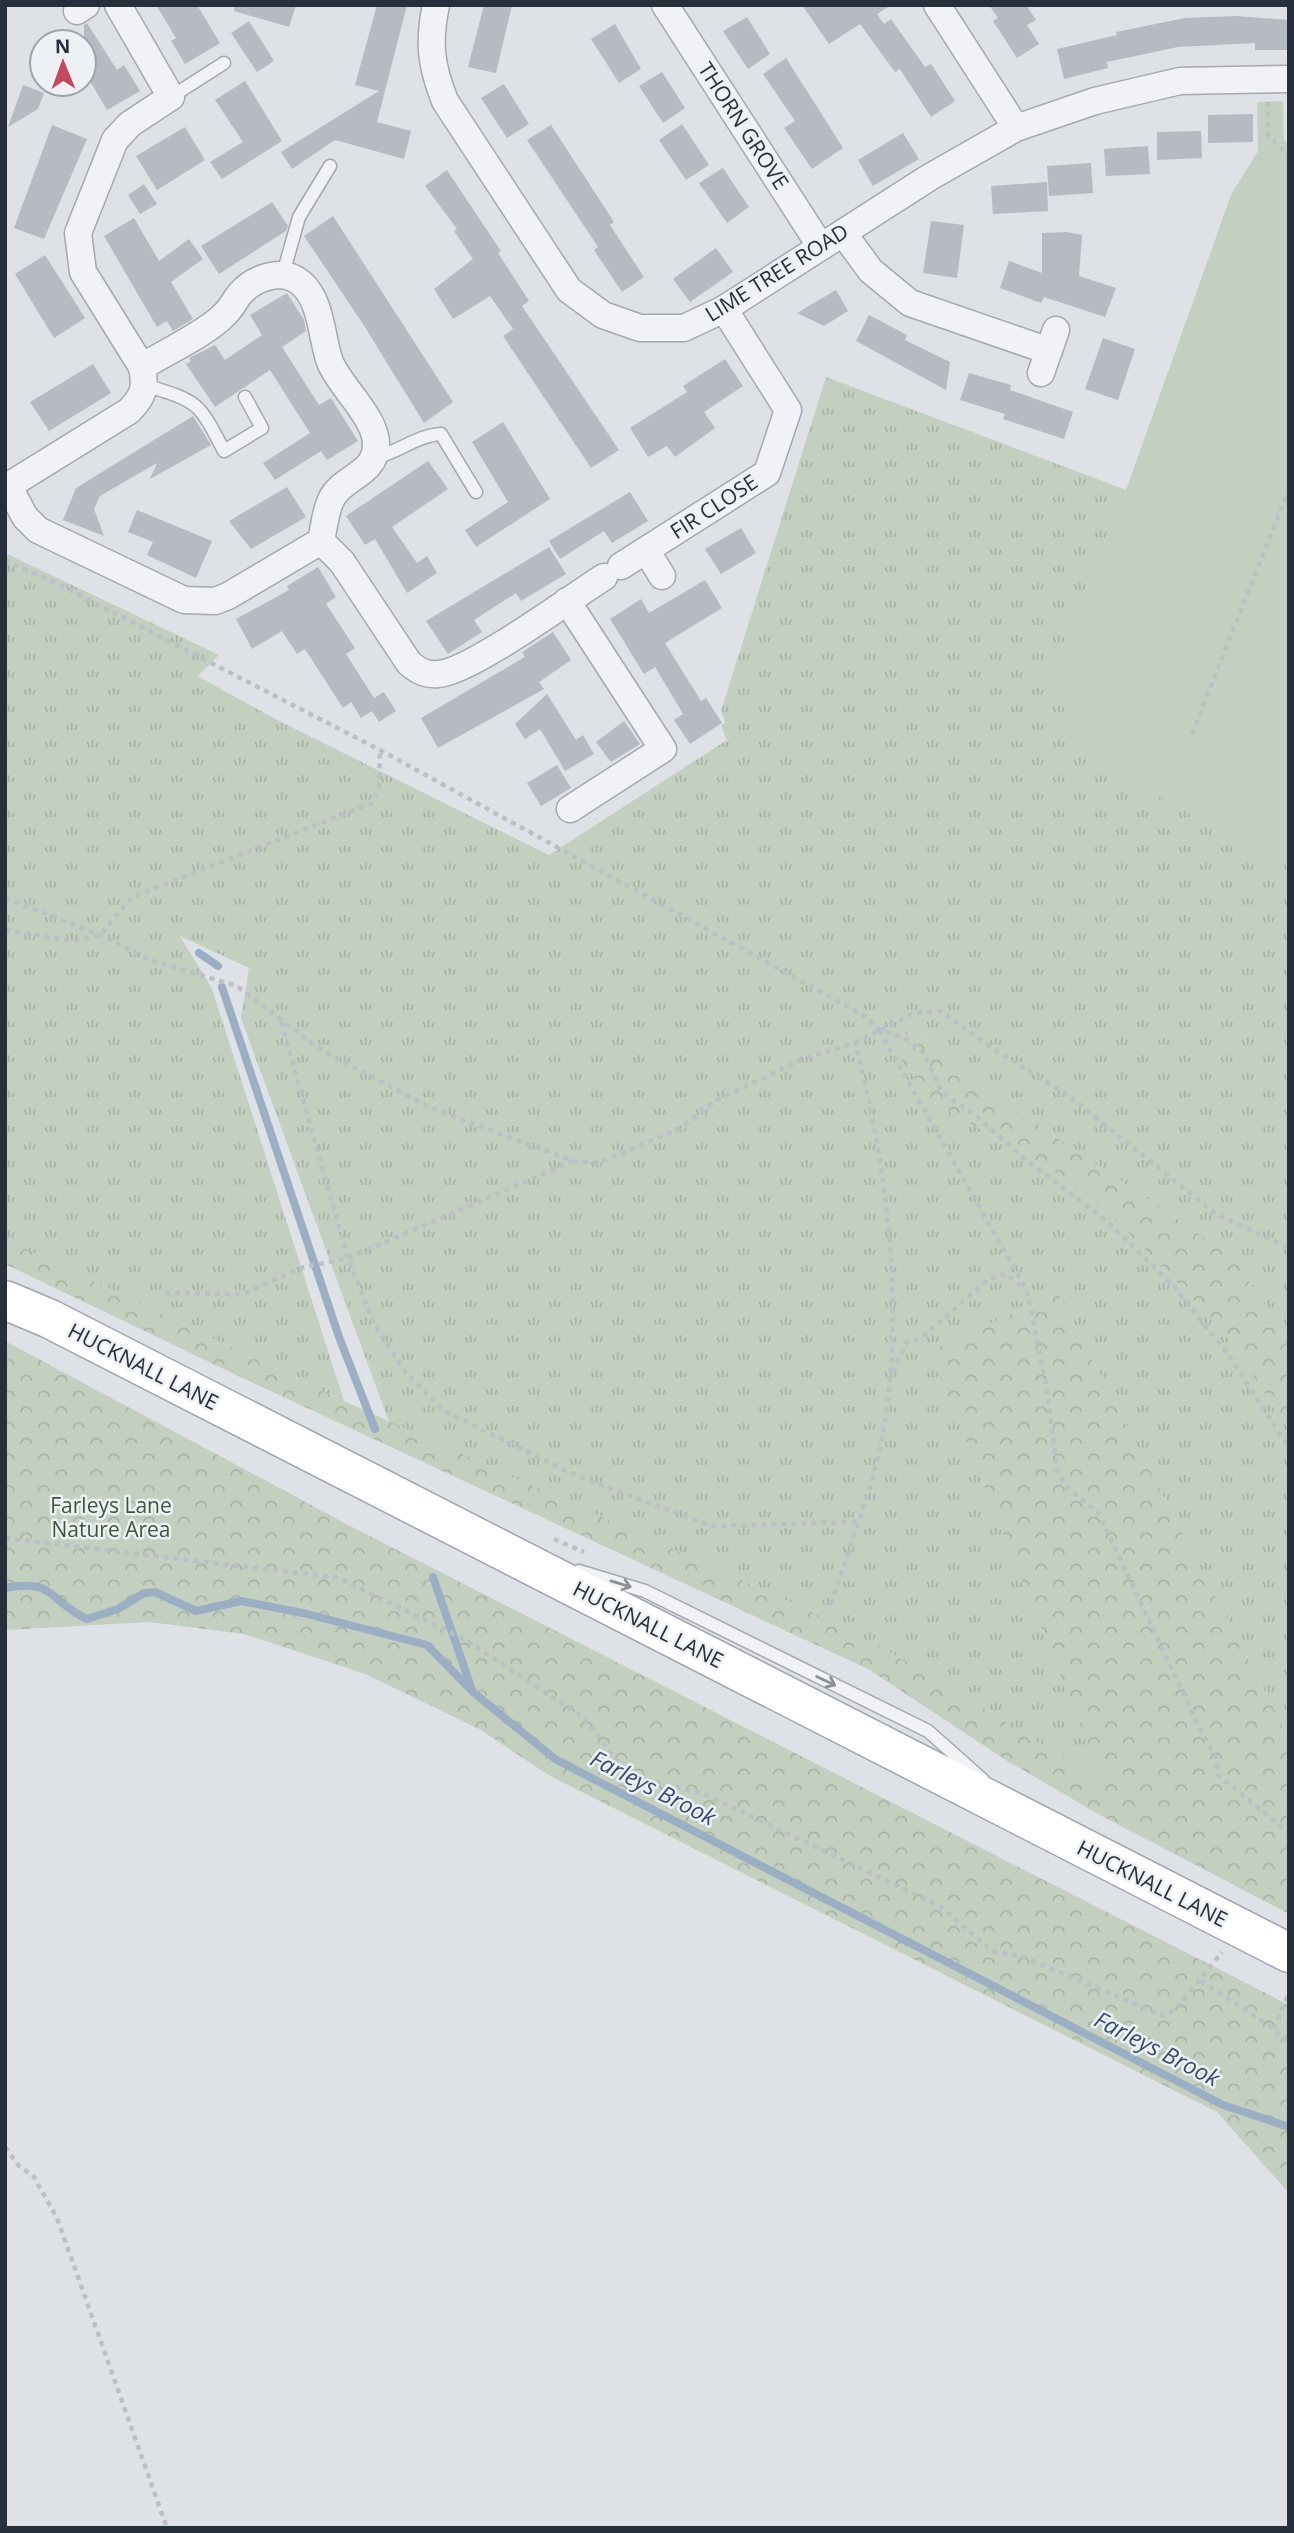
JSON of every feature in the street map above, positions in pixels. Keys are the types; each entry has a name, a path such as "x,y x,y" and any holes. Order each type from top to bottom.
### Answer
{"main road":[{"name":"HUCKNALL LANE","path":"5,1300 50,1319 1289,1953"}],"street":[{"path":"118,5 172,97 130,124 115,141 78,233 83,272 143,376 140,400 129,411 7,487 26,517 38,530 184,600 215,601 321,541 331,499 339,488 362,473 373,458 376,444 372,428 331,363 314,303 301,283 284,274 266,277 242,292 223,317 143,376"},
{"name":"LIME TREE ROAD","path":"436,5 431,31 433,69 445,102 569,290 603,315 640,328 684,328 724,309 1016,128 1095,100 1180,81 1278,79"},
{"name":"THORN GROVE","path":"665,5 832,240 910,303 1048,351"},
{"path":"937,5 1016,128"},
{"name":"FIR CLOSE","path":"321,541 342,562 403,655 420,672 437,674 461,667 767,473 788,410 724,309"},
{"name":"FIR CLOSE","path":"646,550 662,576"},
{"path":"567,601 663,749 570,809"}],"lane":[{"path":"172,97 224,63"},
{"path":"284,274 299,218 330,166"},
{"path":"143,376 201,408 224,451 262,428 245,397"},
{"path":"373,458 391,454 432,434 441,434 476,492"}],"path":[{"path":"1278,79 1268,135 1289,156"},
{"path":"1192,734 1289,489"},
{"path":"5,560 64,587 380,750 863,1015 878,1029 1027,1291 1047,1390 1057,1471 1068,1488 1098,1512 1210,1745 1218,1775 1289,1833"},
{"path":"5,930 72,941 100,935 132,897 372,803 379,787 380,750"},
{"path":"5,898 100,935 150,960 237,986 321,1050 429,1107 573,1161 598,1163 679,1129 717,1100 805,1058 855,1043 914,1013 941,1011 995,1050 1069,1096 1216,1214 1289,1248"},
{"path":"281,1021 348,1258 374,1324 406,1373 444,1411 575,1475 711,1526 857,1522"},
{"path":"878,1029 905,1038 923,1052 942,1093 974,1114 1026,1160 1103,1218 1173,1285 1227,1353 1289,1448"},
{"path":"831,1604 883,1435 892,1373 889,1226 873,1112 855,1043"},
{"path":"164,1293 243,1294 301,1268 348,1258 573,1161"},
{"path":"892,1373 908,1342 920,1339 989,1279 1006,1274 1027,1291"},
{"path":"5,1538 339,1578 466,1640 584,1718 628,1775 704,1794 940,1906 992,1951 1023,1956 1164,2016 1175,2010 1201,1981 1224,1949"},
{"path":"1201,1981 1274,2029 1289,2044"},
{"path":"1274,2029 1289,1992"},
{"path":"5,2147 18,2165 34,2177 57,2218 167,2528"}],"green space":[{"path":"1283,101 1284,140 1289,144 1289,866 1100,765 1071,726 1052,670 1126,490 1231,195 1258,151 1257,102"},
{"path":"826,377 1126,490 1052,670 1100,765 1289,866 1289,1341 1232,1256 952,1067 914,1025 931,1101 1085,1189 1220,1327 1289,1429 1289,1738 1058,1293 930,1351 1105,1785 930,1674 819,1615 389,1422 241,1018 249,968 180,936 212,989 344,1401 5,1239 5,553 219,655 198,676 273,718 549,855 727,740 721,726 725,722 721,711"},
{"path":"913,1024 952,1067 1232,1256 1289,1341 1289,1429 1220,1327 1085,1189 931,1101 893,1048"},
{"path":"5,1239 344,1401 819,1615 930,1674 1104,1784 930,1351 1058,1293 1289,1738 1289,1914 1098,1814 1004,1759 868,1669 232,1373 5,1264"},
{"name":"Farleys Lane Nature Area","path":"5,1341 356,1529 1289,2005 1289,2193 1217,2112 550,1776 479,1729 365,1674 244,1634 149,1622 5,1630"}],"building":[{"path":"156,5 197,5 220,43 185,64 171,41 176,38"},
{"path":"235,5 296,5 289,27 234,11"},
{"path":"377,5 407,5 377,122 411,131 404,159 335,140 292,169 281,152 379,91 355,85"},
{"path":"484,5 512,5 496,73 468,67"},
{"path":"802,5 891,5 877,14 884,24 891,19 925,67 931,64 955,101 931,117 900,69 895,72 860,24 829,44"},
{"path":"989,5 1026,5 1036,20 1027,25 1039,44 1017,58 993,21 998,18"},
{"path":"1236,16 1289,20 1289,50 1255,50 1255,43 1178,47 1107,62 1108,68 1064,79 1057,49 1117,35 1116,32 1185,18"},
{"path":"747,17 770,54 748,69 723,31"},
{"path":"249,21 274,61 257,72 231,33"},
{"path":"615,24 641,69 619,83 591,39"},
{"path":"98,40 117,70 124,65 140,91 107,110 98,95"},
{"path":"786,58 843,148 812,169 784,128 795,121 763,74"},
{"path":"662,72 685,108 663,123 639,86"},
{"path":"245,81 282,141 222,179 210,162 243,142 215,100"},
{"path":"504,84 529,124 507,138 481,98"},
{"path":"23,85 28,87 28,98 42,98 38,109 8,127"},
{"path":"1253,114 1253,142 1208,143 1208,115"},
{"path":"682,124 709,165 686,180 659,140"},
{"path":"52,125 87,139 44,239 14,228"},
{"path":"551,125 614,222 610,225 644,277 622,292 594,250 598,247 527,140"},
{"path":"185,127 205,160 157,190 136,156"},
{"path":"1201,131 1202,158 1157,160 1157,132"},
{"path":"903,133 919,159 873,186 858,160"},
{"path":"1148,146 1150,174 1106,176 1104,149"},
{"path":"1091,163 1093,193 1049,196 1047,166"},
{"path":"723,168 749,207 727,223 699,183"},
{"path":"447,170 501,251 498,253 529,301 522,306 619,450 591,468 503,336 513,329 490,296 453,319 434,289 473,259 454,231 457,229 425,186"},
{"path":"1047,182 1048,211 993,214 991,186"},
{"path":"144,184 157,204 140,214 128,195"},
{"path":"272,202 288,226 286,231 219,274 201,246"},
{"path":"333,216 453,402 424,423 363,324 304,236"},
{"path":"134,218 159,261 189,239 203,259 171,282 193,319 173,331 167,321 157,327 104,236"},
{"path":"931,221 964,225 957,278 923,273"},
{"path":"1067,232 1082,235 1079,276 1116,288 1105,317 1044,297 1041,303 1000,288 1009,261 1042,273 1042,233"},
{"path":"716,248 733,272 690,302 673,279"},
{"path":"45,255 85,318 54,338 15,274"},
{"path":"836,290 848,311 824,326 797,313"},
{"path":"287,293 304,320 306,331 282,347 319,405 331,398 358,441 327,460 321,451 275,480 263,463 310,433 270,370 215,407 186,364 191,361 189,358 215,345 225,360 262,335 250,315"},
{"path":"869,315 907,335 905,340 950,362 946,390 856,341"},
{"path":"1103,338 1135,349 1118,400 1085,389"},
{"path":"725,359 743,386 704,412 715,428 675,457 667,446 648,457 630,428 687,392 683,386"},
{"path":"93,364 111,393 49,431 30,402"},
{"path":"969,373 1011,385 1010,390 1073,412 1064,439 1003,419 1005,414 960,400"},
{"path":"193,416 211,445 150,479 157,463 100,496 94,509 104,536 63,520 76,488"},
{"path":"503,422 550,499 476,547 465,530 508,502 472,442"},
{"path":"428,461 448,489 392,527 417,563 427,556 437,573 407,593 375,539 365,545 346,516"},
{"path":"287,487 306,517 251,549 229,521"},
{"path":"630,492 648,521 612,543 604,531 560,559 549,541"},
{"path":"137,510 212,541 196,578 147,555 153,542 128,532"},
{"path":"741,528 756,553 721,574 705,549"},
{"path":"549,547 566,574 521,601 516,593 474,620 482,632 448,654 426,621"},
{"path":"318,567 336,597 326,604 355,648 346,654 374,698 384,692 396,711 379,722 372,711 361,718 351,702 343,708 305,649 297,654 282,631 252,649 236,619 289,590 287,586"},
{"path":"705,580 722,608 665,643 701,701 706,698 722,723 690,744 674,720 683,714 655,667 644,674 610,619 641,599 649,613"},
{"path":"553,632 571,660 539,682 544,689 438,748 421,718 525,657 522,652"},
{"path":"547,694 576,740 583,735 594,754 565,771 540,729 525,739 515,724"},
{"path":"624,721 640,744 611,762 596,742"},
{"path":"557,765 571,788 541,806 527,783"}],"waterway":[{"path":"199,953 218,966"},
{"path":"222,987 339,1337 375,1429"},
{"path":"433,1577 472,1690"},
{"name":"Farleys Brook","path":"5,1588 34,1586 43,1589 87,1619 118,1609 144,1593 155,1592 196,1611 241,1601 303,1613 427,1645 473,1692 555,1759 1223,2105 1289,2127"}]}
